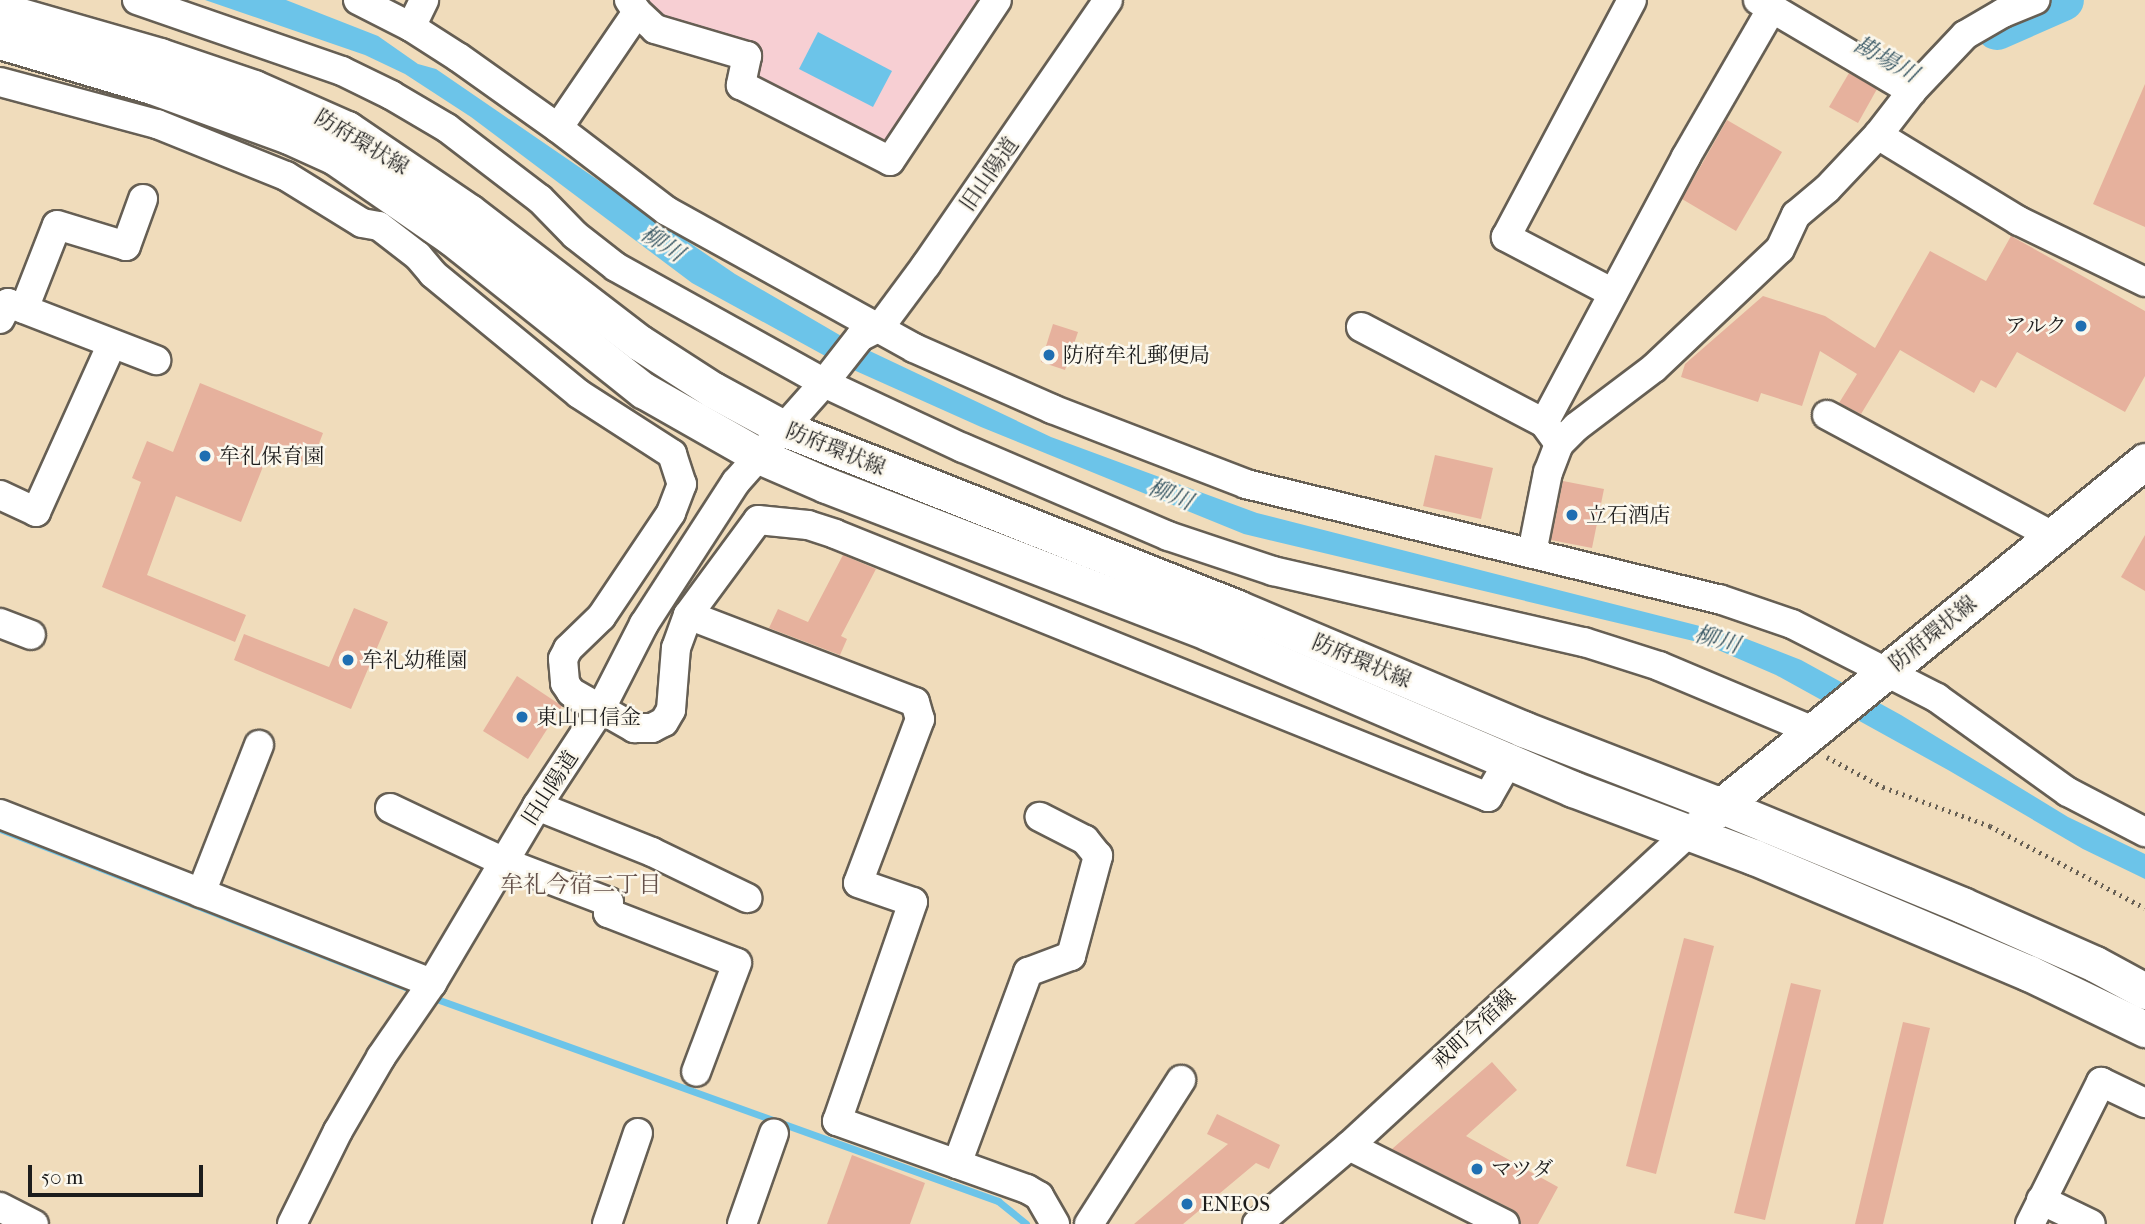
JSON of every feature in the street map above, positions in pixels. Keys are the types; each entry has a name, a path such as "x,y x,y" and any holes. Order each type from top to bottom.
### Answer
{"main road":[{"name":"防府環状線","path":"0,10 254,88 347,129 469,212 640,343 713,390 783,428 1237,608 1522,729 1722,806 1986,916 2095,964 2145,991"},
{"name":"防府環状線","path":"0,41 164,90 289,136 335,158 451,237 603,361 643,390 759,456 1209,633 1508,762 1690,831 2029,974 2145,1029"},
{"name":"防府環状線","path":"1690,831 1823,736 1879,677 2145,461"}],"street":[{"path":"137,0 342,71 391,95 457,136 540,199 575,235 616,267 829,377 1168,536 1273,570 1584,642 1659,666 1823,736"},
{"path":"358,0 414,9 558,128 676,217 705,235 769,265 870,332 914,348 1052,409 1246,484 1719,599 1793,624 1879,677 1937,698 2068,792 2145,832"},
{"path":"558,128 633,6 655,29 747,56 741,85 890,161 997,0"},
{"name":"旧山陽道","path":"292,1224 338,1131 381,1058 432,983 537,806 600,710 644,624 668,584 736,482 926,265 1108,0"},
{"path":"1613,293 1506,237 1632,0"},
{"path":"1361,327 1552,434 1576,427 1654,368 1780,249 1796,215 1827,189 1878,135 1912,91 1965,35 2003,13 2036,0"},
{"path":"1532,554 1548,472 1552,434 1613,293 1765,4 1912,91"},
{"path":"0,82 158,124 286,176 362,223 379,226 418,256 433,274 579,394 671,454 682,484 671,513 601,617 568,649 563,659 565,683 571,692 634,728 652,728 663,722 671,710 676,648 688,615 758,520 807,525 1488,797 1508,762"},
{"path":"1878,135 2019,221 2145,282"},
{"path":"143,199 126,246 57,226 12,314 156,360"},
{"path":"0,495 36,512 111,344"},
{"path":"1827,415 2051,536"},
{"path":"688,615 915,702 920,719 859,883 913,902 837,1121 1039,1196 1055,1224"},
{"path":"0,623 31,635"},
{"path":"201,892 259,745"},
{"path":"537,806 652,852 747,898"},
{"path":"390,808 504,862 609,902 608,913 737,963 696,1073"},
{"path":"0,814 432,983"},
{"path":"957,1164 1028,972 1071,956 1098,856 1085,840 1040,817"},
{"name":"戒町今宿線","path":"1257,1224 1349,1146 1690,831"},
{"path":"1089,1224 1181,1080"},
{"path":"2091,1224 2035,1212 2101,1082 2145,1103"},
{"path":"607,1224 638,1132"},
{"path":"742,1224 774,1133"},
{"path":"1349,1146 1505,1224"},
{"path":"0,1207 34,1224"}],"path":[{"path":"1823,736 1883,787 1990,827 2145,908"}],"shaded area":[{"path":"647,0 988,0 889,150 754,82 759,51 669,23"}],"water":[{"name":"柳川","path":"205,0 286,0 378,36 418,64 436,69 735,274 855,344 1051,437 1257,513 1739,636 1801,660 1901,715 2068,817 2145,854 2145,879 2083,849 1948,770 1776,675 1702,643 1244,534 981,427 838,363 692,283 471,117 405,74 365,55"},
{"path":"818,32 892,71 873,107 799,69"}],"building":[{"path":"1849,73 1877,89 1858,123 1829,107"},
{"path":"2145,84 2145,227 2093,204"},
{"path":"1727,120 1782,152 1736,231 1682,199"},
{"path":"2011,236 2145,311 2145,376 2125,412 2017,352 1996,388 1981,380 1974,393 1900,350 1861,414 1839,403 1857,374 1820,351 1802,406 1761,393 1758,402 1681,377 1685,364 1763,296 1825,316 1875,348 1930,251 1986,281"},
{"path":"1053,324 1078,332 1065,370 1041,362"},
{"path":"200,383 323,433 311,465 270,449 241,522 176,496 147,575 246,615 235,642 102,587 141,482 132,478 147,441 173,452"},
{"path":"1435,455 1493,468 1481,519 1423,506"},
{"path":"1563,481 1604,489 1592,548 1551,540"},
{"path":"2145,535 2145,591 2121,577"},
{"path":"843,555 876,569 841,636 847,639 840,655 769,628 778,609 808,622"},
{"path":"354,608 388,622 351,709 234,660 244,634 329,667"},
{"path":"517,676 562,706 528,759 483,731"},
{"path":"1684,938 1714,946 1656,1174 1626,1166"},
{"path":"1791,983 1821,990 1765,1220 1734,1213"},
{"path":"1903,1022 1930,1028 1883,1224 1855,1224"},
{"path":"1492,1062 1517,1090 1466,1136 1558,1187 1538,1224 1521,1224 1519,1215 1512,1209 1392,1149"},
{"path":"1217,1114 1280,1145 1269,1169 1256,1163 1183,1224 1134,1224 1228,1144 1207,1134"},
{"path":"852,1155 925,1183 910,1224 827,1224"}],"waterway":[{"name":"勘場川","path":"1997,29 2063,0"},
{"path":"0,829 417,992"},
{"path":"431,997 998,1201 1026,1224"}],"place":[{"name":"アルク","path":"2081,326"},
{"name":"防府牟礼郵便局","path":"1049,355"},
{"name":"牟礼保育園","path":"205,456"},
{"name":"立石酒店","path":"1572,515"},
{"name":"牟礼幼稚園","path":"348,660"},
{"name":"東山口信金","path":"522,717"},
{"name":"マツダ","path":"1477,1169"},
{"name":"ENEOS","path":"1187,1204"}],"district":[{"name":"牟礼今宿二丁目","path":"581,885"}]}
